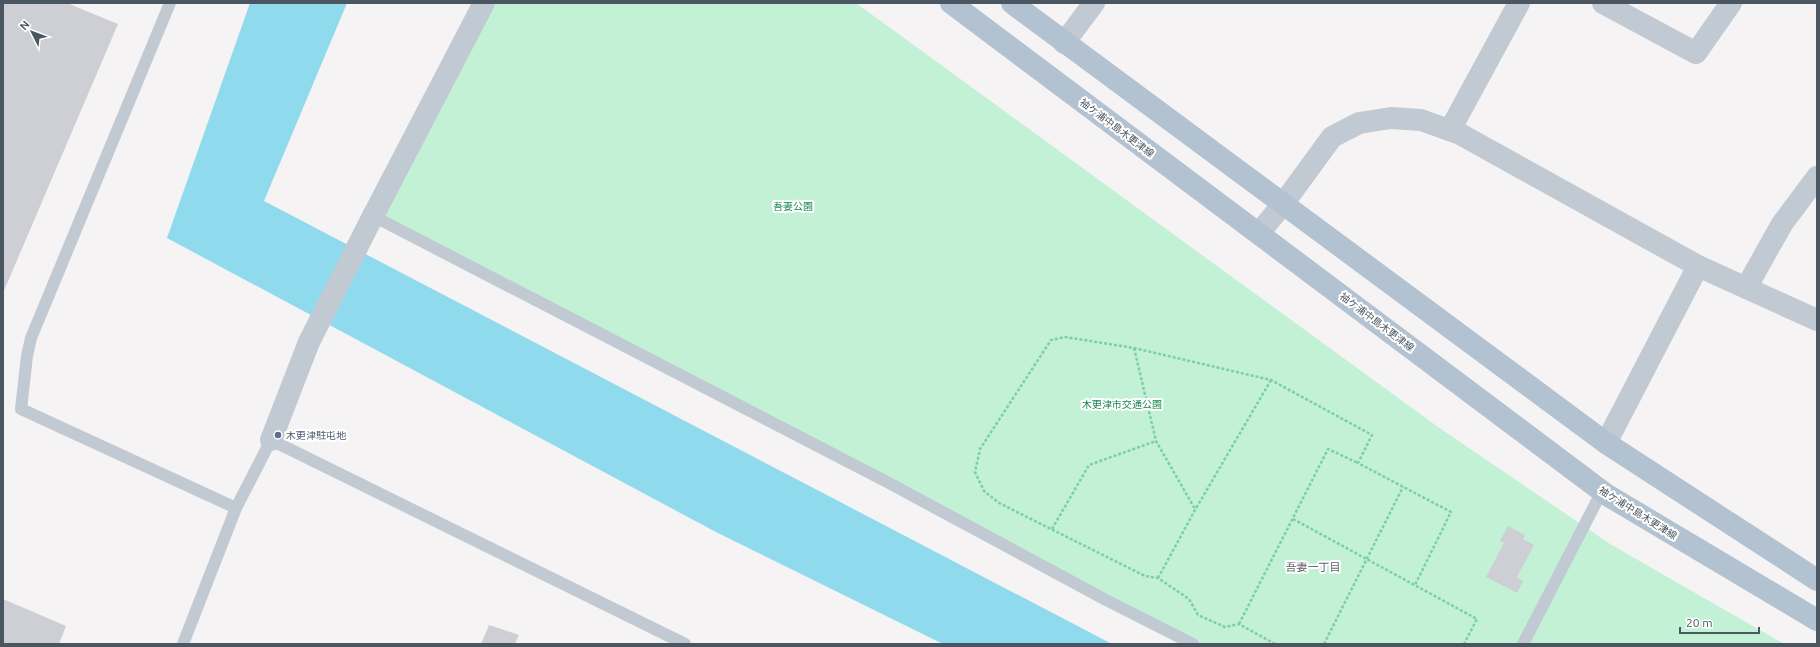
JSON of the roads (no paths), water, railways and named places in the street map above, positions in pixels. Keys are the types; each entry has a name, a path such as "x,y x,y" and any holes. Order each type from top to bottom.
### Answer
{"main road":[{"name":"袖ケ浦中島木更津線","path":"951,3 1607,495 1817,620"},
{"path":"1012,3 1064,43 1606,442 1817,580"}],"street":[{"path":"271,440 309,342 484,3"},
{"path":"1064,43 1094,3"},
{"path":"1450,130 1519,3"},
{"path":"1603,3 1696,53 1731,3"},
{"path":"1259,233 1283,204 1332,137 1359,123 1391,118 1421,120 1450,130 1467,138 1698,266 1817,320"},
{"path":"1746,288 1782,224 1817,177"},
{"path":"1606,442 1698,266"}],"lane":[{"path":"170,3 31,338 21,409 236,508"},
{"path":"370,223 889,483 1106,600 1193,644"},
{"path":"183,644 236,508 271,440 685,644"},
{"path":"1523,644 1602,491"}],"water":[{"path":"250,3 347,3 264,201 1112,644 943,644 714,531 167,238"}],"place":[{"name":"木更津駐屯地","path":"278,435"}],"district":[{"name":"吾妻一丁目","path":"1313,567"}],"park label":[{"name":"吾妻公園","path":"793,206"},
{"name":"木更津市交通公園","path":"1122,404"}]}
